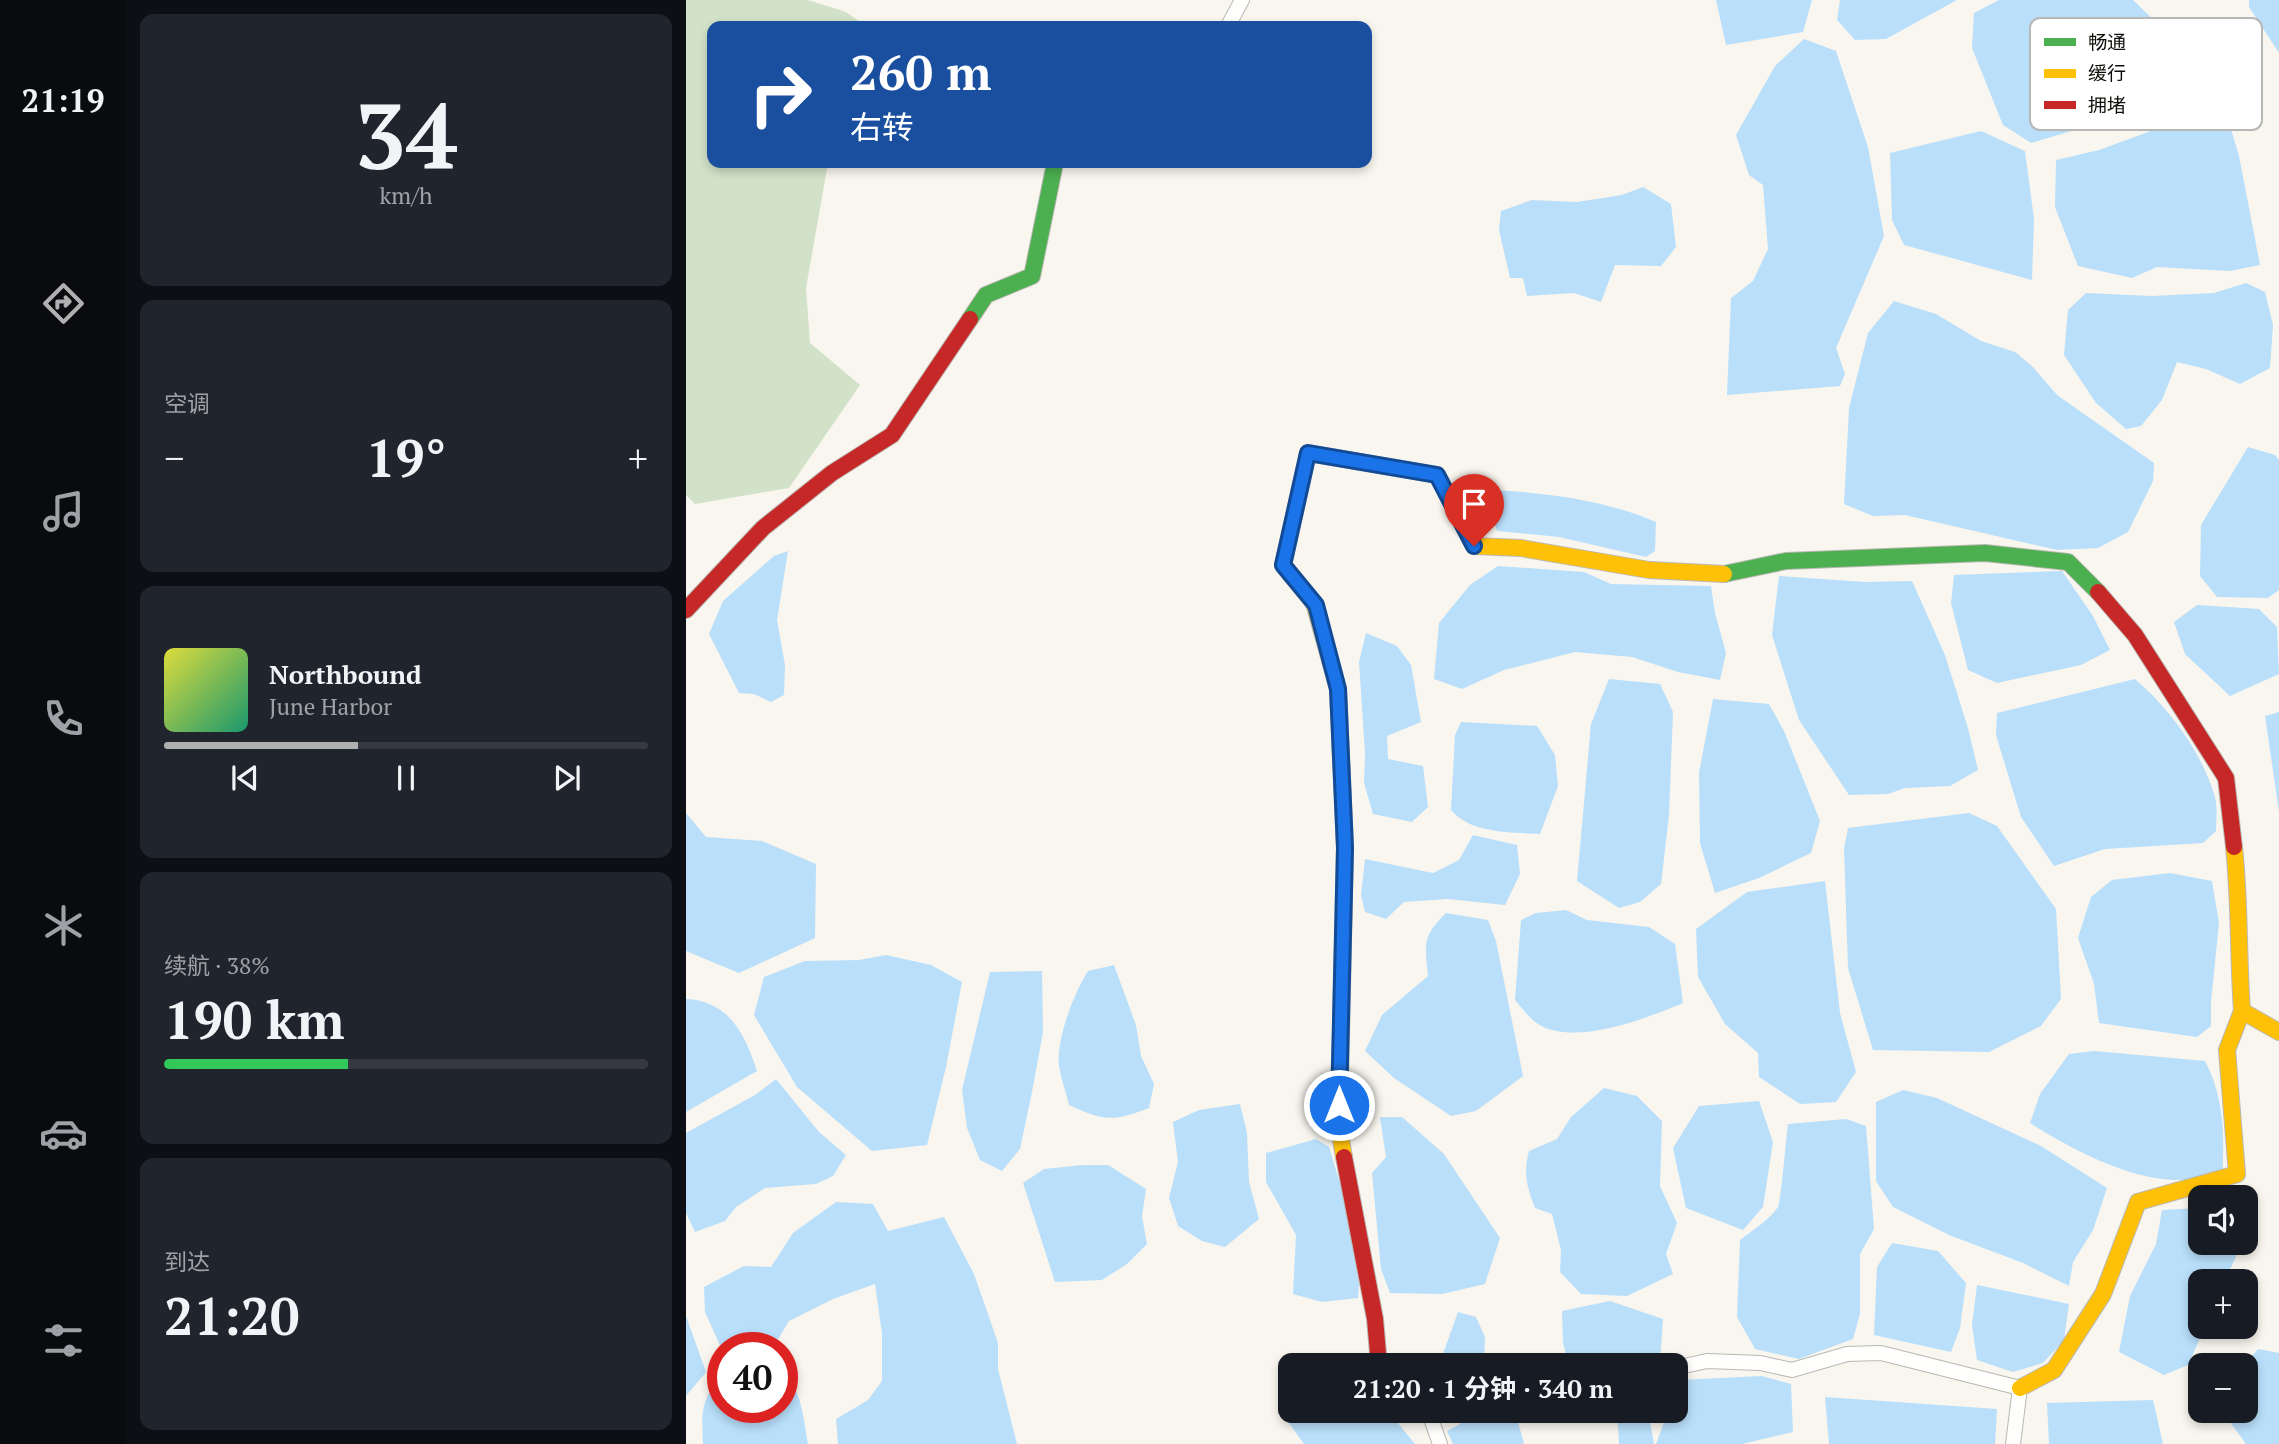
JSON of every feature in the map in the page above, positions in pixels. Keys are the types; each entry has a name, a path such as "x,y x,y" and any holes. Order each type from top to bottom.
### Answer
{"street":[{"path":"1230,21 1242,0"},
{"path":"686,610 763,528 832,473 892,435 986,295 1032,276 1054,168"},
{"path":"1378,1353 1375,1319 1339,1128 1345,848 1338,689 1316,605 1283,565 1308,453 1437,475 1474,546 1521,548 1649,570 1728,575 1786,561 1985,553 2068,562 2135,635 2226,778 2240,900 2239,970 2242,1011 2227,1050 2237,1174 2138,1202 2103,1294 2054,1370 2020,1388 1881,1353 1847,1354 1792,1370 1760,1363 1707,1361 1688,1365"},
{"path":"2242,1011 2279,1032"},
{"path":"2013,1444 2020,1388"},
{"path":"1433,1423 1440,1444"}],"green space":[{"path":"686,0 808,0 846,12 859,21 707,21 707,168 827,168 806,288 810,343 860,385 789,488 695,504 686,495"}],"water":[{"path":"1716,0 1812,0 1803,32 1726,45"},
{"path":"1840,0 1957,0 1886,39 1855,40 1837,20"},
{"path":"1999,0 2133,0 2152,18 2030,18 2030,130 2075,130 2031,143 2003,125 1972,48 1974,13"},
{"path":"2249,0 2279,0 2279,53 2262,27 2262,18 2256,18 2249,7"},
{"path":"1804,39 1836,51 1868,147 1884,236 1836,348 1845,374 1840,386 1727,395 1731,298 1753,281 1768,249 1763,185 1749,175 1736,135 1775,66"},
{"path":"2154,130 2231,130 2239,156 2260,265 2230,271 2157,267 2132,278 2078,266 2055,207 2056,160 2099,150"},
{"path":"1981,131 2025,151 2034,219 2032,280 1904,245 1892,220 1890,153"},
{"path":"1643,187 1671,204 1676,247 1661,266 1615,265 1601,302 1574,293 1527,296 1523,278 1510,278 1499,230 1501,211 1532,200 1577,202 1622,195"},
{"path":"2246,283 2265,292 2273,325 2270,368 2240,384 2206,369 2177,362 2162,400 2141,426 2126,429 2096,403 2064,355 2068,310 2086,293 2152,296 2214,293"},
{"path":"1894,301 1936,314 1981,341 2015,352 2033,367 2057,395 2154,463 2153,481 2128,532 2098,548 2057,550 1905,515 1873,516 1844,504 1849,408 1868,333"},
{"path":"2248,447 2275,455 2279,460 2279,590 2268,598 2217,597 2200,576 2201,525"},
{"path":"1494,490 1576,499 1637,514 1656,522 1655,551 1646,557 1559,537 1497,531 1490,509"},
{"path":"788,551 777,620 785,665 784,695 771,702 754,694 739,693 709,634 723,601 774,556"},
{"path":"1498,566 1584,572 1611,584 1711,586 1726,653 1720,680 1678,672 1632,657 1575,652 1504,670 1462,689 1434,679 1439,623 1470,585"},
{"path":"2062,571 2093,616 2110,650 2081,665 1997,683 1968,670 1951,603 1954,575"},
{"path":"1779,576 1865,582 1912,581 1945,655 1978,770 1950,786 1905,788 1888,794 1849,795 1799,720 1772,635"},
{"path":"2197,605 2259,609 2277,627 2279,674 2230,696 2185,654 2174,622"},
{"path":"1366,633 1397,646 1411,665 1421,722 1387,736 1388,759 1423,766 1428,807 1412,822 1373,814 1364,783 1365,753 1359,662"},
{"path":"1609,679 1660,684 1673,712 1669,815 1661,884 1640,902 1619,908 1577,881 1591,724"},
{"path":"2135,679 2172,717 2201,762 2215,798 2216,831 2203,843 2105,849 2054,866 2021,817 1996,735 1997,713"},
{"path":"1713,699 1769,704 1784,731 1820,821 1811,853 1759,878 1715,893 1700,843 1699,773"},
{"path":"2279,712 2279,812 2265,716"},
{"path":"1461,722 1537,726 1555,755 1558,786 1540,834 1480,828 1459,818 1451,810 1455,735"},
{"path":"686,813 706,837 762,841 816,864 815,938 739,973 686,951"},
{"path":"1969,813 1997,826 2056,909 2061,999 2041,1026 1989,1052 1873,1050 1848,968 1844,848 1848,828"},
{"path":"1473,835 1517,845 1520,874 1505,905 1448,899 1404,902 1386,919 1365,912 1361,895 1365,859 1433,873 1459,860"},
{"path":"2170,873 2212,881 2219,923 2211,1026 2197,1037 2099,1023 2094,984 2078,938 2091,897 2112,880"},
{"path":"1825,881 1840,1013 1856,1072 1836,1102 1800,1104 1759,1077 1758,1053 1725,1024 1698,977 1696,929 1747,892"},
{"path":"1566,910 1587,920 1649,927 1675,944 1683,1003 1631,1022 1591,1031 1571,1033 1553,1030 1535,1022 1515,1000 1521,920 1536,913"},
{"path":"1446,913 1488,920 1496,941 1523,1076 1476,1111 1451,1116 1394,1078 1365,1051 1382,1015 1428,976 1426,956 1429,935"},
{"path":"886,955 931,965 962,982 946,1067 927,1145 872,1151 797,1087 754,1015 764,977 805,961 859,960"},
{"path":"1114,965 1136,1025 1141,1056 1154,1084 1149,1108 1126,1116 1108,1118 1069,1105 1059,1066 1059,1055 1067,1017 1088,971"},
{"path":"1042,971 1043,1032 1032,1092 1020,1149 1002,1171 980,1160 967,1128 962,1090 990,972"},
{"path":"686,999 714,1006 733,1022 747,1044 757,1071 686,1112"},
{"path":"2094,1051 2205,1061 2220,1103 2222,1178 2173,1180 2136,1174 2098,1160 2030,1123 2040,1094 2069,1054"},
{"path":"776,1079 819,1132 846,1155 833,1176 816,1184 765,1188 736,1207 725,1221 695,1232 686,1213 686,1133 755,1095"},
{"path":"1604,1088 1637,1096 1662,1121 1660,1186 1677,1223 1666,1254 1673,1274 1627,1296 1581,1294 1560,1272 1561,1250 1552,1214 1535,1208 1527,1180 1529,1151 1557,1139 1571,1117"},
{"path":"1903,1090 1937,1098 2041,1146 2107,1188 2093,1230 2073,1262 2069,1286 2023,1263 1949,1235 1893,1207 1876,1181 1876,1102"},
{"path":"1759,1101 1773,1142 1763,1207 1743,1230 1686,1208 1673,1148 1699,1106"},
{"path":"1240,1104 1247,1133 1249,1182 1259,1219 1225,1247 1202,1241 1178,1226 1169,1198 1178,1162 1173,1122 1199,1110"},
{"path":"1380,1117 1402,1117 1444,1154 1500,1238 1485,1284 1442,1294 1390,1293 1381,1269 1372,1173 1386,1157"},
{"path":"1846,1119 1866,1126 1874,1229 1860,1254 1860,1314 1853,1339 1799,1359 1755,1349 1737,1317 1740,1240 1778,1207 1788,1124"},
{"path":"1316,1139 1329,1147 1342,1190 1359,1284 1358,1298 1322,1302 1293,1294 1296,1235 1266,1182 1266,1153"},
{"path":"1108,1165 1146,1189 1142,1216 1147,1244 1127,1264 1102,1280 1055,1282 1023,1183 1044,1169"},
{"path":"836,1202 873,1204 888,1231 944,1217 974,1274 998,1343 998,1369 1017,1444 838,1444 836,1419 868,1400 882,1381 882,1334 875,1284 833,1299 789,1321 782,1332 714,1332 705,1312 704,1287 744,1266 771,1267 793,1233"},
{"path":"2188,1209 2188,1255 2237,1255 2230,1269 2188,1269 2188,1339 2200,1339 2193,1353 2188,1353 2188,1365 2164,1375 2119,1352 2130,1296 2156,1244 2162,1210"},
{"path":"1892,1243 1938,1251 1966,1283 1960,1328 1951,1352 1874,1335 1877,1267"},
{"path":"1977,1285 2069,1304 2064,1340 2043,1363 2013,1372 1977,1360 1972,1325"},
{"path":"1610,1301 1663,1319 1661,1353 1566,1353 1562,1311"},
{"path":"1458,1312 1476,1317 1485,1337 1484,1353 1443,1353"},
{"path":"686,1316 706,1372 686,1396"},
{"path":"2258,1349 2279,1353 2279,1444 2246,1444 2231,1423 2258,1423 2258,1353 2255,1353"},
{"path":"1762,1376 1791,1384 1793,1432 1742,1444 1656,1444 1664,1423 1688,1423 1688,1380"},
{"path":"798,1396 808,1444 703,1444 707,1398 707,1423 798,1423"},
{"path":"1825,1397 1997,1409 1995,1444 1829,1444"},
{"path":"2153,1400 2163,1444 2049,1444 2047,1403"},
{"path":"1289,1423 1398,1423 1415,1444 1304,1444"},
{"path":"1462,1423 1518,1423 1524,1444 1453,1444 1447,1431"},
{"path":"1618,1423 1650,1423 1654,1444 1619,1444"}],"traffic: fast":[{"path":"970,319 986,295 1032,276 1054,168"},
{"path":"1724,574 1786,561 1985,553 2068,562 2098,592"}],"traffic: slow":[{"path":"1446,492 1474,546 1521,548 1649,570 1724,574"},
{"path":"1314,603 1338,689 1345,848 1339,1128 1344,1157"},
{"path":"2234,847 2242,1011 2279,1032"},
{"path":"2020,1388 2054,1370 2103,1294 2138,1202 2237,1174 2227,1050 2242,1011"}],"traffic: jam":[{"path":"686,610 763,528 832,473 892,435 970,319"},
{"path":"1314,603 1283,565 1308,453 1437,475 1446,492"},
{"path":"2098,592 2135,635 2226,778 2234,847"},
{"path":"1344,1157 1375,1319 1378,1353"}],"route":[{"path":"1339,1105 1345,848 1338,689 1316,605 1283,565 1308,453 1437,475 1474,546"}]}
